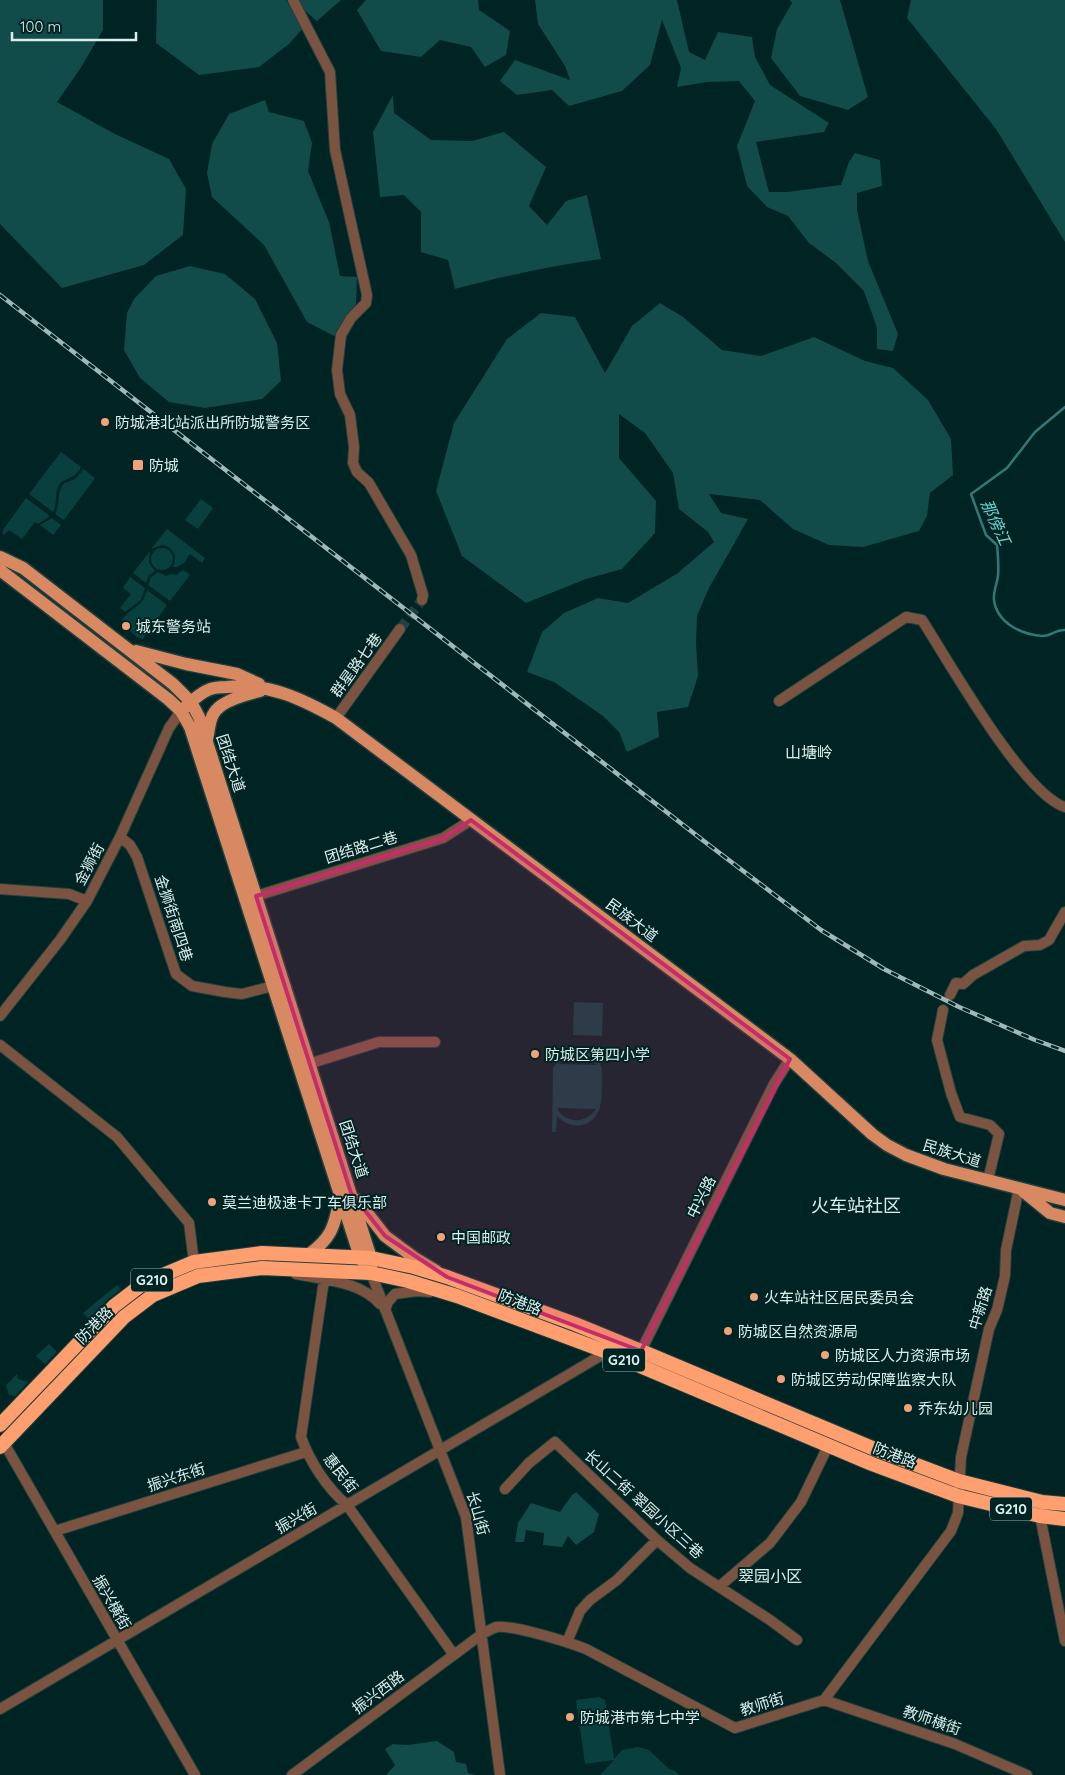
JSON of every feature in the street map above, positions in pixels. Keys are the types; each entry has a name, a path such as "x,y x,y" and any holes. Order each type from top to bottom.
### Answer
{"highway":[{"name":"防港路","path":"0,1425 114,1306 144,1283 194,1262 262,1253 365,1257 414,1267 447,1277 641,1351 877,1450 959,1481 1042,1502 1065,1504"},
{"name":"防港路","path":"2,1445 124,1317 153,1295 198,1276 262,1268 371,1273 408,1281 457,1296 606,1352 828,1446 958,1496 1040,1516 1065,1519"}],"main road":[{"name":"团结大道","path":"0,557 23,568 173,684 186,707 190,727 273,986 304,1066"},
{"name":"团结大道","path":"0,570 168,699 186,707 199,717 256,896 304,1066 371,1273"},
{"path":"127,648 186,664 237,674 270,689"},
{"name":"民族大道","path":"186,707 210,689 238,686 270,689 288,694 336,718 790,1059 872,1134 887,1145 923,1162 1065,1200"},
{"path":"207,742 214,712 236,697 270,689"},
{"path":"1019,1188 1050,1213 1065,1217"},
{"path":"308,1255 322,1245 330,1234 346,1195 385,1236 416,1259 447,1277"}],"street":[{"path":"293,0 330,72 335,150 367,295 366,303 351,318 340,335 338,370 340,394 350,415 354,447 353,464 357,472 369,483 411,555 423,595 422,600"},
{"path":"779,701 906,617 922,620 989,725 1026,776 1048,797 1065,807"},
{"name":"群星路七巷","path":"336,718 400,629"},
{"name":"金狮街","path":"0,1016 60,940 87,901 120,837 169,728 186,707"},
{"name":"团结路二巷","path":"256,896 443,838 471,820"},
{"name":"金狮街南四巷","path":"120,837 130,845 137,857 176,974 192,986 225,992 242,994 273,986"},
{"path":"0,889 69,894 87,901"},
{"path":"950,995 956,983 963,984 973,975 1024,946 1040,945 1049,940 1065,912"},
{"path":"943,1010 937,1040 951,1093 960,1117 990,1125 999,1134 988,1180"},
{"path":"304,1066 379,1042 435,1042"},
{"path":"0,1046 117,1136 189,1223 194,1262"},
{"name":"中兴路","path":"641,1351 774,1084 790,1059"},
{"name":"中新路","path":"958,1496 961,1457 989,1329 997,1310 1005,1276 1006,1250 1019,1188"},
{"path":"262,1268 349,1285 372,1295 386,1310"},
{"name":"长山街","path":"371,1273 469,1528 500,1775"},
{"name":"惠民街","path":"324,1280 302,1437 306,1452 335,1494 347,1505 454,1655"},
{"path":"386,1310 388,1302 395,1294 417,1291 457,1296"},
{"name":"振兴街","path":"0,1709 606,1352"},
{"name":"长山二街 翠园小区三巷","path":"505,1488 529,1463 555,1442 657,1540 690,1568 720,1586 797,1640"},
{"name":"振兴横街","path":"2,1445 55,1532 195,1775"},
{"path":"720,1586 770,1543 801,1502 828,1446"},
{"name":"振兴东街","path":"55,1532 306,1452"},
{"path":"824,1700 951,1531 958,1513 958,1496"},
{"path":"1040,1516 1065,1641"},
{"path":"567,1642 580,1611 590,1600 617,1580 657,1540"},
{"name":"教师街","path":"482,1634 496,1627 511,1628 567,1642 586,1649 736,1728 824,1700"},
{"name":"振兴西路","path":"292,1775 482,1634"},
{"name":"教师横街","path":"824,1700 955,1744 1028,1775"}],"highlighted area":[{"path":"471,820 790,1059 641,1351 447,1277 385,1236 351,1193 256,896 443,838"}],"shaded area":[{"path":"0,0 103,0 103,30 80,69 57,102 115,134 169,159 186,189 183,235 144,265 62,288 0,224"},
{"path":"157,0 286,0 304,27 289,44 259,67 199,75 156,43"},
{"path":"299,0 341,0 317,21 305,11"},
{"path":"366,0 478,0 479,10 510,31 506,55 485,67 471,47 440,40 421,57 381,51 357,10"},
{"path":"535,0 677,0 689,52 705,60 718,32 752,37 755,57 770,85 829,123 824,132 756,142 769,192 787,192 841,185 849,162 855,153 880,160 882,186 857,193 857,210 868,261 898,334 893,351 877,349 877,328 864,291 836,263 809,243 788,216 767,207 747,186 737,146 755,101 739,81 707,82 677,87 681,68 662,20 650,65 622,91 569,106 552,90 517,95 500,81 515,60 570,80 565,66 538,24"},
{"path":"790,0 840,0 868,97 848,110 800,96 771,58 777,29 792,3"},
{"path":"911,0 1065,0 1065,242 996,129 907,18"},
{"path":"393,95 394,113 431,140 472,141 504,132 546,167 529,206 547,225 566,201 587,195 601,259 528,272 455,289 448,260 421,252 421,212 404,195 380,197 373,132"},
{"path":"265,100 269,112 304,121 312,143 308,171 329,222 340,276 357,277 356,304 336,337 307,322 264,245 212,197 207,173 212,144 229,114"},
{"path":"190,266 225,274 255,299 277,343 281,381 262,399 205,408 169,402 140,378 124,350 127,313 134,299 156,276"},
{"path":"660,303 683,317 722,350 761,356 814,337 865,361 893,368 928,400 951,439 953,475 930,493 927,516 919,531 863,547 829,545 793,529 760,500 709,494 721,513 748,519 709,588 697,616 698,676 688,707 657,712 659,737 627,752 619,732 603,716 554,682 527,672 542,632 564,613 598,598 628,603 678,573 714,542 708,532 679,509 673,473 645,433 619,414 619,458 656,501 655,533 622,569 586,579 526,603 462,556 436,491 454,423 507,339 541,313 575,317 605,373 632,326"},
{"path":"61,452 81,467 75,475 59,485 53,512 29,494"},
{"path":"83,469 95,478 64,520 55,514 60,491 64,483 75,478"},
{"path":"26,498 50,516 38,524 35,522 22,539 9,530 4,535 2,533 3,530"},
{"path":"201,499 213,508 198,529 185,520"},
{"path":"52,518 61,525 53,535 40,525"},
{"path":"167,529 205,558 202,563 190,554 184,563 173,567 175,556 172,550 162,545 151,549"},
{"path":"162,548 170,551 173,559 170,567 162,570 154,567 151,559 154,551"},
{"path":"150,551 149,563 155,571 149,575 146,583 133,573"},
{"path":"183,570 190,575 170,601 148,585 151,577 158,572 166,576 176,575"},
{"path":"130,577 145,588 141,600 125,612 120,608 131,594 123,588"},
{"path":"147,590 167,605 143,639 130,631 132,628 122,620 140,604"},
{"path":"574,1002 603,1003 602,1036 573,1035"},
{"path":"577,1049 586,1051 596,1058 602,1069 601,1102 596,1116 590,1122 582,1125 572,1125 557,1116 556,1132 552,1132 553,1068 562,1055","holes":["573,1054 587,1055 597,1065 558,1064 564,1058","557,1108 596,1109 587,1117 576,1120 565,1117"]},
{"path":"117,1285 121,1289 107,1300 89,1319 83,1313"},
{"path":"49,1344 57,1352 45,1364 36,1356"},
{"path":"17,1374 18,1379 28,1382 15,1396 9,1395 6,1385"},
{"path":"576,1492 599,1514 594,1532 576,1545 568,1536 562,1547 543,1545 544,1533 526,1530 524,1542 515,1542 518,1523 531,1503 560,1512"},
{"path":"599,1697 605,1700 614,1759 622,1750 638,1747 649,1750 669,1769 679,1775 600,1775 614,1760 585,1764 576,1700"},
{"path":"437,1741 454,1752 456,1762 466,1764 468,1773 476,1775 386,1775 395,1765 385,1749 393,1744 407,1745"}],"waterway":[{"name":"那傍江","path":"1065,407 1035,432 1007,468 971,494 986,535 997,545 998,579 994,600 1000,615 1012,626 1035,635 1046,636 1065,630"}],"tunnel":[{"path":"400,629 422,600"}],"railway":[{"path":"0,295 821,930 884,969 959,1007 1065,1051"}],"place":[{"name":"防城港北站派出所防城警务区","path":"105,422"},
{"name":"防城","path":"138,465"},
{"name":"城东警务站","path":"126,626"},
{"name":"防城区第四小学","path":"535,1054"},
{"name":"莫兰迪极速卡丁车俱乐部","path":"212,1202"},
{"name":"中国邮政","path":"441,1237"},
{"name":"火车站社区居民委员会","path":"754,1297"},
{"name":"防城区自然资源局","path":"728,1331"},
{"name":"防城区人力资源市场","path":"825,1355"},
{"name":"防城区劳动保障监察大队","path":"781,1379"},
{"name":"乔东幼儿园","path":"908,1408"},
{"name":"防城港市第七中学","path":"570,1717"}],"district":[{"name":"山塘岭","path":"809,752"},
{"name":"火车站社区","path":"856,1205"},
{"name":"翠园小区","path":"770,1576"}]}
